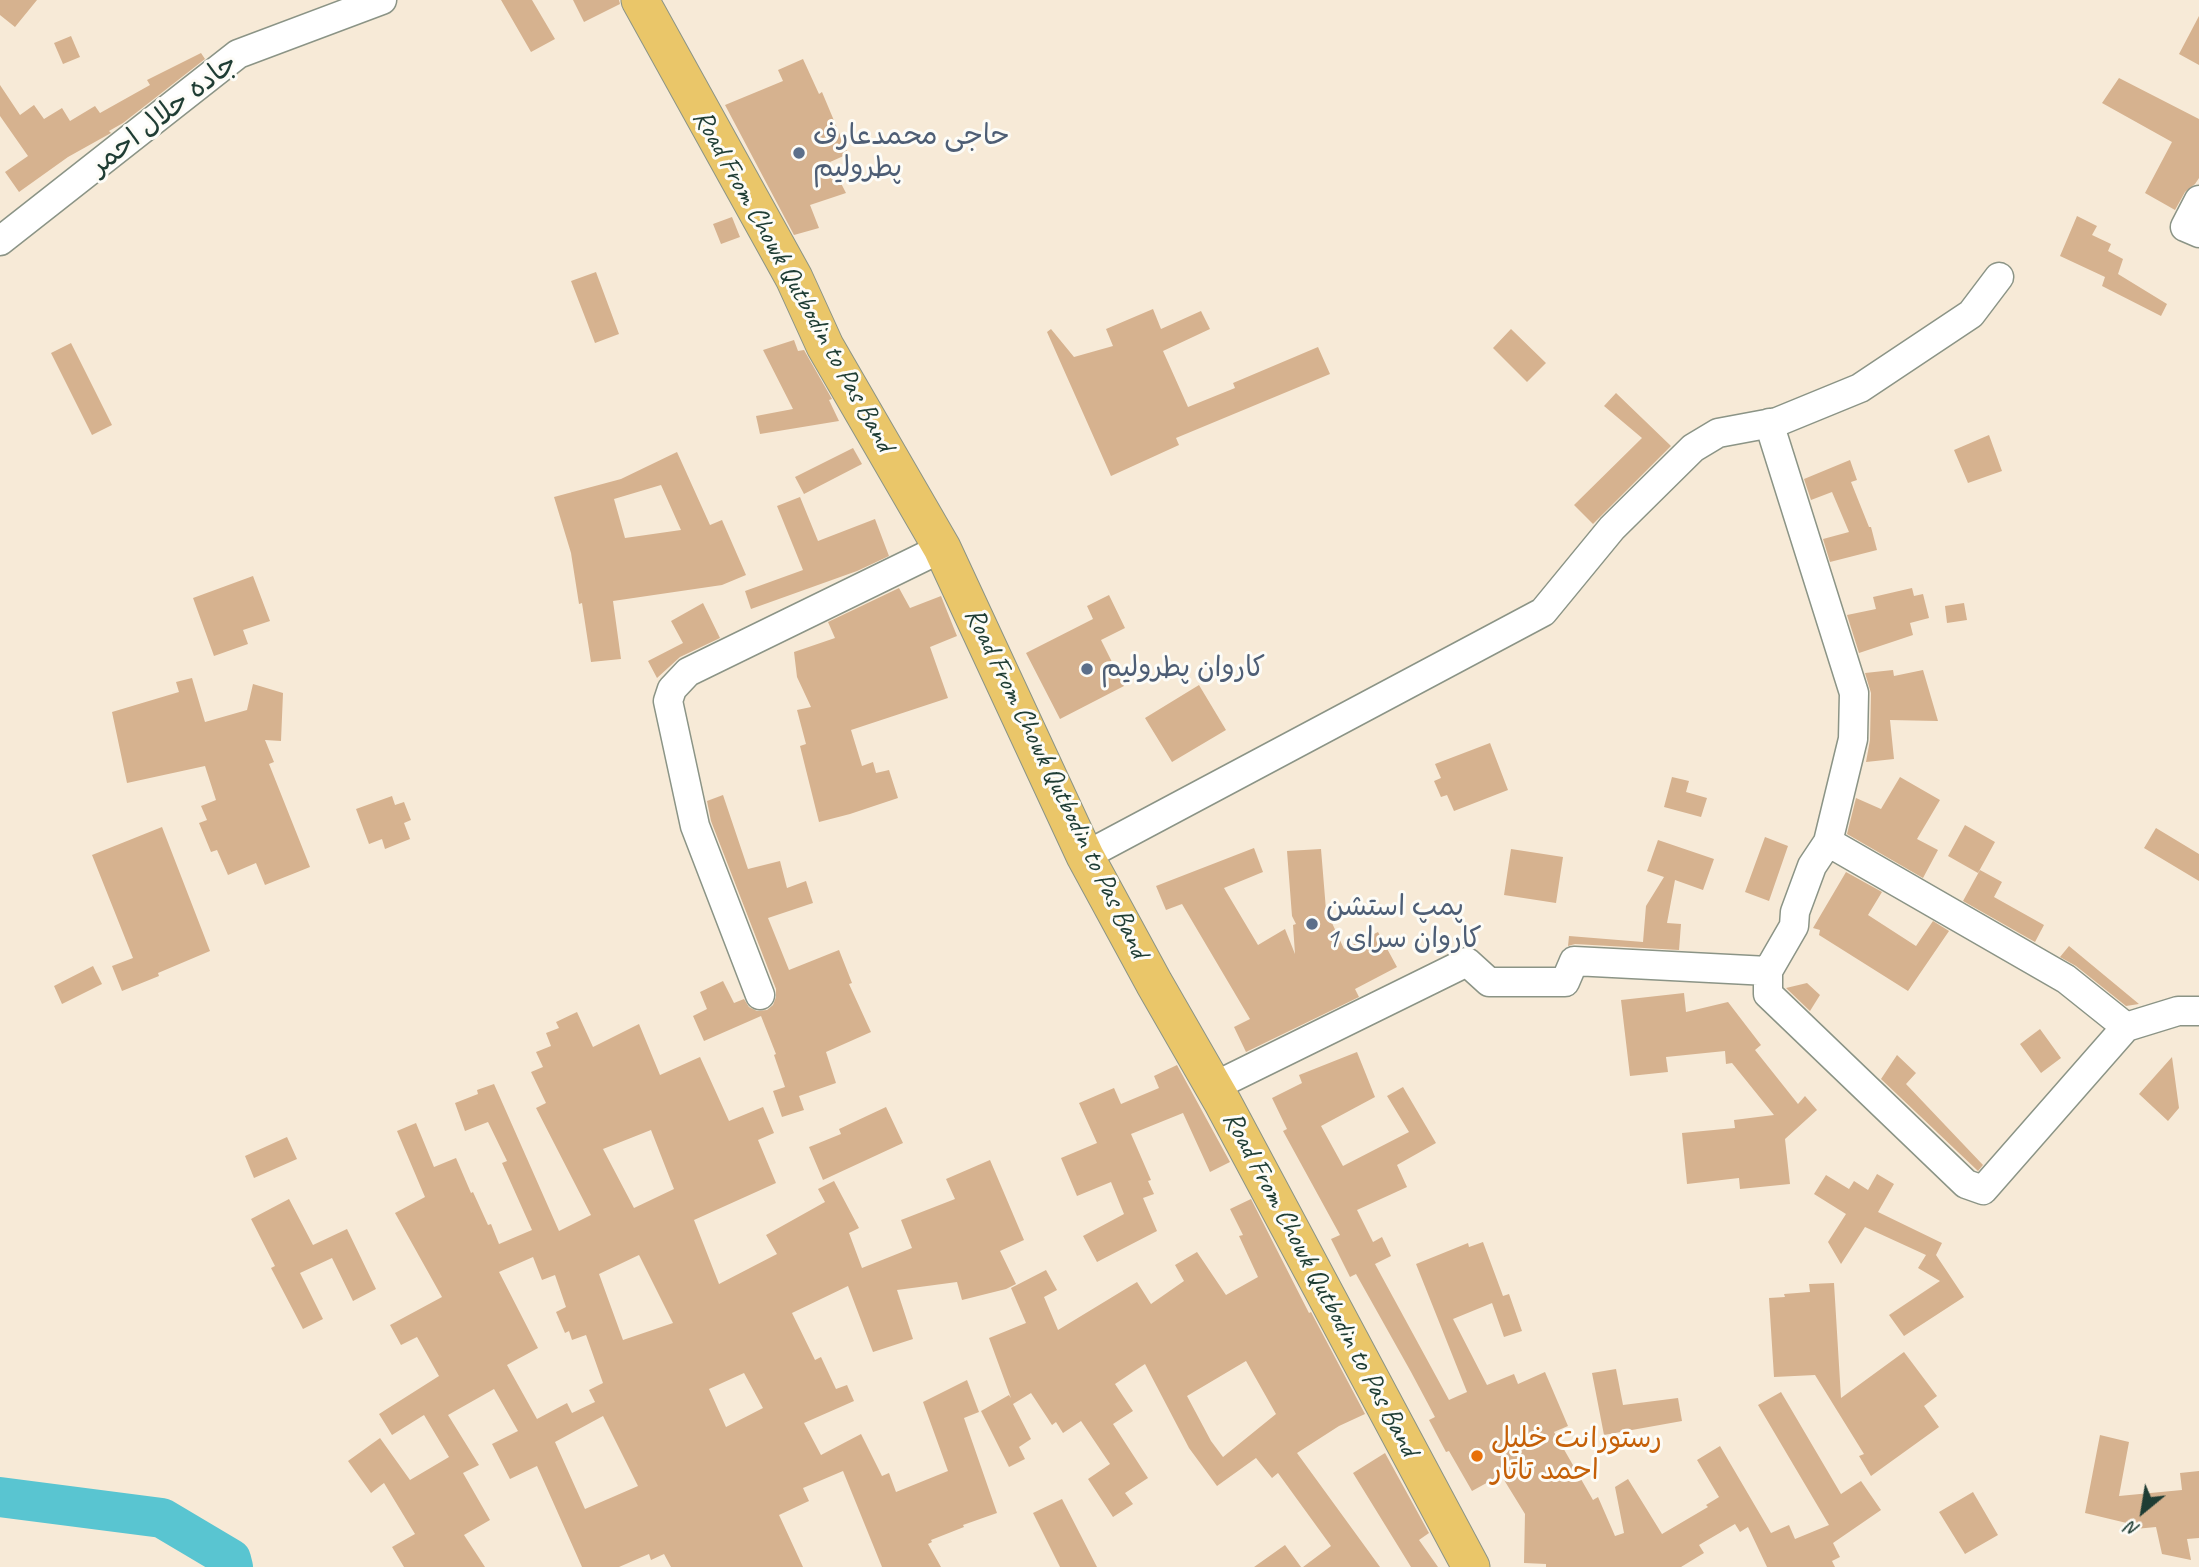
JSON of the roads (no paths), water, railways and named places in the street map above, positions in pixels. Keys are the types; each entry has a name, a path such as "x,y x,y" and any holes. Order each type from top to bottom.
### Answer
{"main road":[{"name":"Road From Chowk Qutbodin to Pas Band","path":"640,0 794,278 825,346 942,548 1085,856 1213,1087 1471,1567"}],"street":[{"name":"جاده حلال احمر","path":"0,242 238,54 382,0"},
{"path":"2199,200 2185,227 2199,233"},
{"path":"1085,856 1543,612 1612,528 1693,447 1718,433 1769,423 1860,388 1971,314 1999,276"},
{"path":"1769,423 1854,693 1853,739 1828,842 1812,866 1794,912 1794,926 1768,971 1768,994 1966,1184 1983,1190 2126,1027 2178,1011 2199,1011"},
{"path":"760,995 695,826 668,701 672,689 688,672 942,548"},
{"path":"1828,842 2066,979 2126,1027"},
{"path":"1213,1087 1467,962 1489,982 1565,982 1574,961 1768,971"}],"waterway":[{"path":"0,1497 162,1518 231,1559 233,1567"}],"place":[{"name":"حاجی محمدعارف پطرولیم","path":"799,153"},
{"name":"کاروان پطرولیم","path":"1087,669"},
{"name":"پمپ استشن کاروان سرای 1","path":"1312,924"},
{"name":"رستورانت خلیل احمد تاتار","path":"1477,1456"}]}
